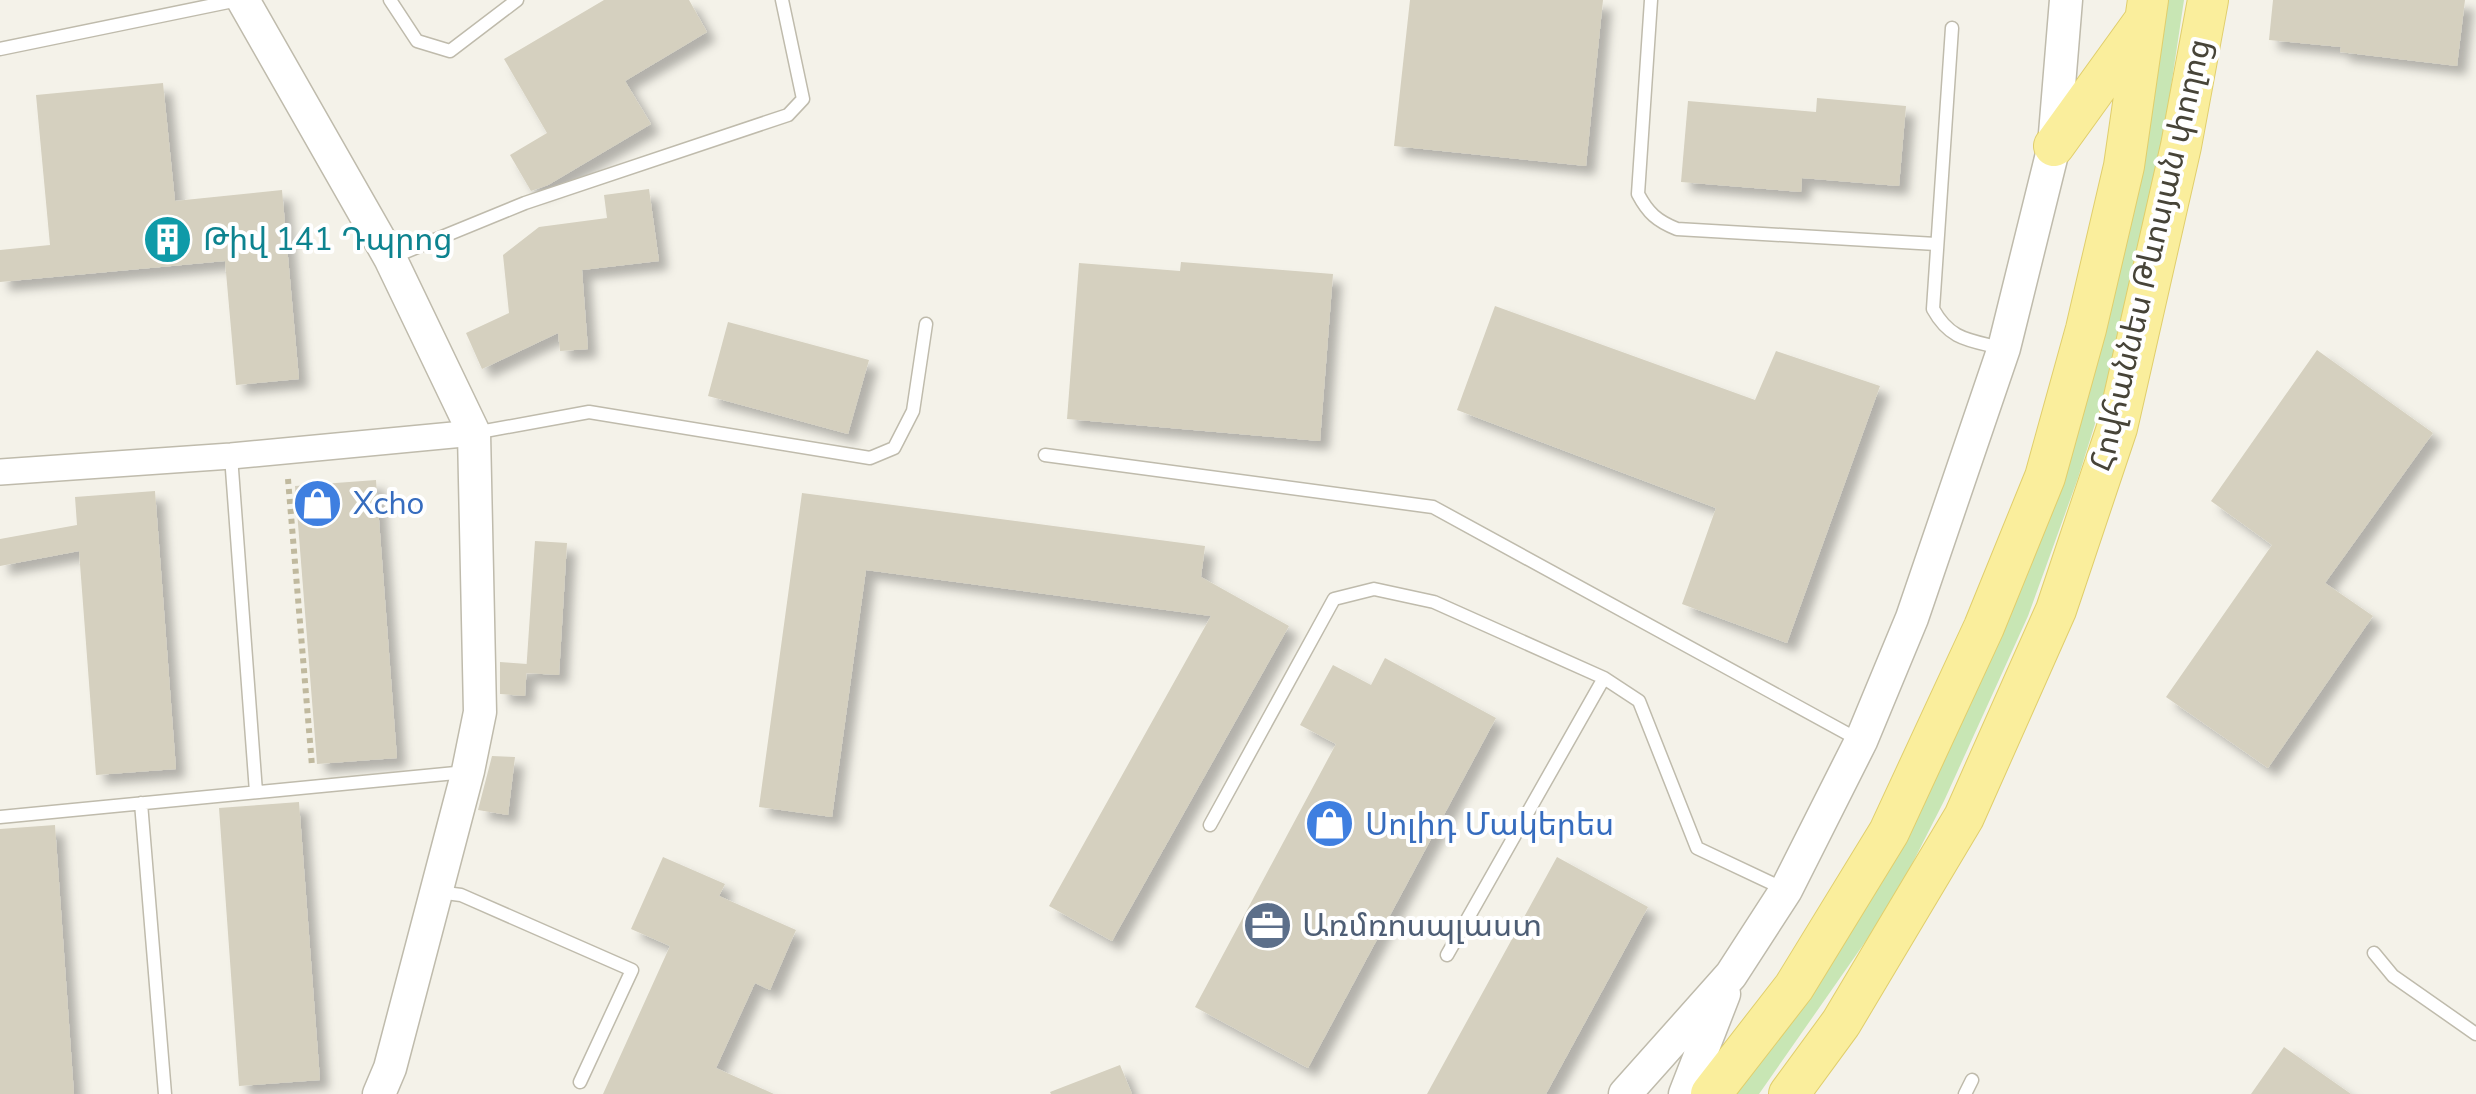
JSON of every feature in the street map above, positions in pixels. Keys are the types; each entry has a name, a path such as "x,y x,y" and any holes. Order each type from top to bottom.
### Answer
{"main road":[{"name":"Հովհաննես Թևոսյան փողոց","path":"1789,1094 1841,1023 1964,817 2056,610 2117,428 2181,146 2208,0"},
{"path":"2054,146 2148,8"},
{"name":"Հովհաննես Թևոսյան փողոց","path":"1711,1094 1794,987 1889,832 1984,627 2045,477 2124,166 2148,8"}],"street":[{"path":"241,0 390,258 474,433 480,712 388,1085"},
{"path":"1625,1094 1731,976 1786,890 1861,741 1912,618 2004,348 2054,146 2066,0"},
{"path":"0,472 285,452 474,433"},
{"path":"1685,1094 1731,976"}],"lane":[{"path":"0,49 241,0"},
{"path":"390,0 417,41 450,52 517,0"},
{"path":"390,258 524,203 788,115 804,98 782,0"},
{"path":"1651,0 1638,194 1657,221 1677,229 1936,244"},
{"path":"1952,28 1933,309 1942,324 1959,337 2004,348"},
{"path":"474,433 588,412 870,458 894,448 913,411 926,324"},
{"path":"1045,455 1433,507 1861,741"},
{"path":"232,456 256,792"},
{"path":"1210,826 1334,599 1374,589 1434,602 1604,678 1638,701 1698,848 1786,890"},
{"path":"1447,955 1604,678"},
{"path":"0,817 468,772"},
{"path":"141,803 165,1094"},
{"path":"438,892 461,895 632,970 580,1082"},
{"path":"2374,953 2393,976 2476,1034"},
{"path":"1966,1094 1972,1080"}],"path":[{"path":"285,452 314,787"}],"green space":[{"path":"2164,0 2184,0 2165,127 2110,376 2028,616 1944,801 1870,935 1759,1094 1735,1094 1940,765"}],"building":[{"path":"604,0 689,0 707,32 625,81 651,124 548,185 531,191 510,155 547,133 504,59"},
{"path":"1410,0 1603,0 1586,166 1394,146"},
{"path":"2273,0 2465,0 2457,66 2269,40"},
{"name":"Թիվ 141 Դպրոց","path":"163,83 175,201 282,190 299,379 236,385 225,261 0,282 0,250 50,245 36,95"},
{"path":"1817,98 1906,106 1899,186 1802,178 1801,192 1681,182 1688,101 1816,112"},
{"path":"649,189 659,261 582,270 588,349 560,351 558,333 482,369 466,333 509,313 503,255 539,227 607,218 604,195"},
{"path":"1181,262 1333,274 1320,441 1067,419 1079,263 1180,271"},
{"path":"1495,306 1755,400 1776,351 1880,386 1787,643 1682,604 1716,508 1457,410"},
{"path":"728,322 869,360 848,434 708,396"},
{"path":"2317,350 2433,433 2325,583 2373,616 2268,768 2166,697 2272,545 2211,501"},
{"path":"376,480 397,758 317,764 295,486"},
{"path":"155,491 176,769 96,775 79,551 0,566 0,539 77,525 75,497"},
{"path":"802,493 1205,546 1201,577 1289,626 1112,941 1049,906 1211,616 866,570 832,817 759,807"},
{"path":"535,541 567,543 559,675 526,673"},
{"path":"1385,658 1496,718 1308,1068 1195,1007 1336,744 1300,725 1333,665 1371,685"},
{"path":"500,662 527,664 525,696 500,694"},
{"path":"492,756 515,757 508,815 478,810"},
{"path":"299,802 320,1080 239,1086 219,808"},
{"path":"55,825 74,1094 0,1094 0,829"},
{"path":"663,857 725,884 719,896 796,930 770,990 755,983 716,1068 774,1094 603,1094 670,946 631,929"},
{"path":"1557,857 1648,907 1546,1094 1427,1094"},
{"path":"2284,1047 2351,1094 2251,1094"},
{"path":"1120,1065 1132,1094 1050,1092"}],"place":[{"name":"Թիվ 141 Դպրոց","path":"168,239"},
{"name":"Xcho","path":"318,503"},
{"name":"Սոլիդ Մակերես","path":"1330,824"},
{"name":"Առմռոսպլաստ","path":"1267,925"}]}
